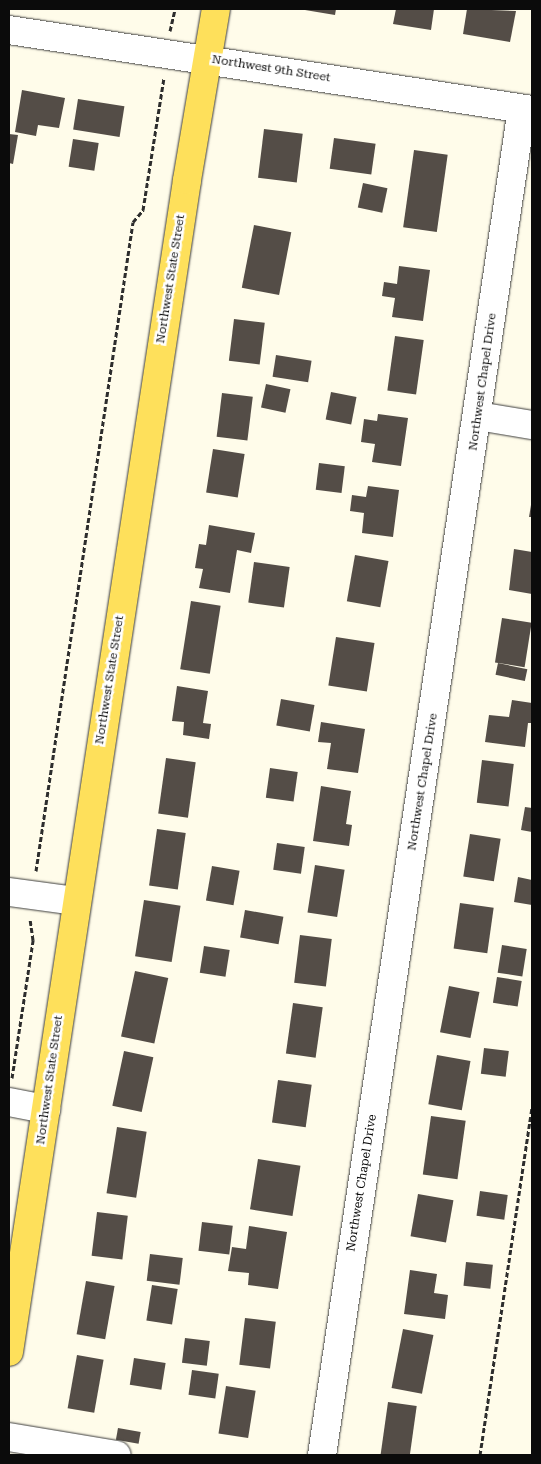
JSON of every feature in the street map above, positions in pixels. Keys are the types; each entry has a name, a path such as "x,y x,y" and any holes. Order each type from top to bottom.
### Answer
{"main road":[{"name":"Northwest State Street","path":"9,1352 75,901 206,59 216,9"}],"street":[{"name":"Northwest 9th Street","path":"9,30 527,109"},
{"name":"Northwest Chapel Drive","path":"322,1455 478,416 527,109"},
{"path":"478,416 532,425"},
{"path":"20,894 75,901"},
{"path":"10,1094 46,1109"},
{"path":"9,1437 117,1455"}],"path":[{"path":"10,1094 34,940 29,916 20,894 134,222 143,210 167,54 176,9"},
{"path":"480,1455 532,1107"}],"building":[{"path":"299,9 336,9 335,15"},
{"path":"396,9 434,9 431,30 393,24"},
{"path":"467,9 516,11 510,42 463,34"},
{"path":"22,90 65,98 59,128 38,125 36,136 15,132"},
{"path":"78,99 124,106 120,137 73,130"},
{"path":"264,129 303,134 297,182 258,178"},
{"path":"9,134 18,135 13,164 9,163"},
{"path":"334,138 376,144 371,175 330,169"},
{"path":"73,139 99,143 94,171 69,167"},
{"path":"414,150 448,155 437,232 403,227"},
{"path":"363,183 387,188 382,213 358,207"},
{"path":"254,225 291,232 279,295 242,288"},
{"path":"399,266 430,270 423,321 392,317 395,298 382,296 384,282 397,284"},
{"path":"234,319 265,323 260,364 229,361"},
{"path":"395,336 424,340 416,395 387,390"},
{"path":"276,355 312,361 308,382 273,377"},
{"path":"266,384 290,389 285,413 261,407"},
{"path":"331,392 357,397 351,424 326,419"},
{"path":"222,393 253,397 247,440 217,437"},
{"path":"378,414 408,418 401,466 372,462 375,444 361,442 364,419 377,421"},
{"path":"213,449 245,454 238,497 206,492"},
{"path":"319,463 345,466 342,493 316,490"},
{"path":"368,486 399,490 393,537 362,533 364,513 350,511 352,495 366,497"},
{"path":"532,499 532,517 529,517"},
{"path":"209,525 255,533 251,553 237,550 230,593 199,588 203,569 195,568 199,544 206,545"},
{"path":"514,549 532,552 532,594 509,590"},
{"path":"355,555 388,561 380,607 347,601"},
{"path":"254,562 290,567 284,608 248,603"},
{"path":"191,601 221,606 210,674 180,669"},
{"path":"502,618 532,623 525,667 495,662"},
{"path":"336,637 375,643 367,691 328,685"},
{"path":"498,663 527,669 525,681 496,675"},
{"path":"177,686 208,691 203,723 211,724 209,739 183,735 184,722 172,721"},
{"path":"281,699 314,705 310,731 276,726"},
{"path":"512,700 532,703 532,723 528,723 525,747 485,742 489,715 509,717"},
{"path":"321,722 365,729 358,773 327,769 331,743 318,742"},
{"path":"166,758 196,762 188,818 158,813"},
{"path":"482,760 514,764 509,807 477,803"},
{"path":"270,768 298,772 294,802 266,798"},
{"path":"321,786 351,791 346,824 352,825 349,846 313,841"},
{"path":"525,807 532,808 532,832 521,830"},
{"path":"157,829 186,833 178,889 149,885"},
{"path":"470,834 501,839 494,881 463,876"},
{"path":"277,843 305,847 301,874 273,870"},
{"path":"315,865 345,870 337,917 307,912"},
{"path":"212,866 240,871 233,905 206,900"},
{"path":"518,877 532,880 532,905 514,902"},
{"path":"144,900 181,906 172,962 135,956"},
{"path":"460,903 494,908 487,953 454,949"},
{"path":"245,910 283,917 279,944 240,938"},
{"path":"300,935 332,939 326,987 294,983"},
{"path":"502,945 527,949 522,977 498,973"},
{"path":"204,946 230,950 225,977 200,973"},
{"path":"135,971 168,978 154,1044 121,1037"},
{"path":"497,977 522,981 518,1007 493,1003"},
{"path":"449,986 479,992 470,1038 440,1032"},
{"path":"293,1003 323,1007 316,1058 286,1054"},
{"path":"484,1048 509,1051 506,1077 481,1074"},
{"path":"124,1051 153,1057 142,1112 112,1106"},
{"path":"437,1055 470,1061 462,1110 428,1104"},
{"path":"278,1080 312,1085 306,1127 272,1123"},
{"path":"431,1116 466,1121 457,1179 423,1174"},
{"path":"117,1127 147,1132 136,1198 107,1193"},
{"path":"258,1159 300,1166 292,1216 250,1209"},
{"path":"480,1191 508,1195 504,1220 477,1216"},
{"path":"418,1194 453,1200 446,1243 411,1236"},
{"path":"97,1212 128,1216 122,1259 92,1256"},
{"path":"202,1222 233,1226 229,1255 198,1251"},
{"path":"249,1226 287,1232 278,1289 248,1285 249,1273 228,1271 232,1247 246,1249"},
{"path":"150,1254 183,1258 179,1285 147,1281"},
{"path":"466,1262 493,1265 490,1289 463,1286"},
{"path":"410,1270 437,1274 434,1293 448,1295 445,1319 404,1314"},
{"path":"86,1281 115,1286 105,1339 77,1334"},
{"path":"152,1285 178,1289 172,1325 146,1321"},
{"path":"245,1318 276,1322 270,1368 239,1365"},
{"path":"403,1329 433,1335 422,1394 392,1388"},
{"path":"185,1338 210,1341 207,1366 182,1363"},
{"path":"77,1355 104,1360 94,1413 68,1408"},
{"path":"134,1358 166,1363 161,1390 130,1385"},
{"path":"192,1370 219,1374 215,1399 189,1395"},
{"path":"226,1386 256,1391 248,1438 218,1433"},
{"path":"388,1402 417,1406 410,1455 381,1455"},
{"path":"118,1428 141,1432 139,1444 116,1440"}]}
